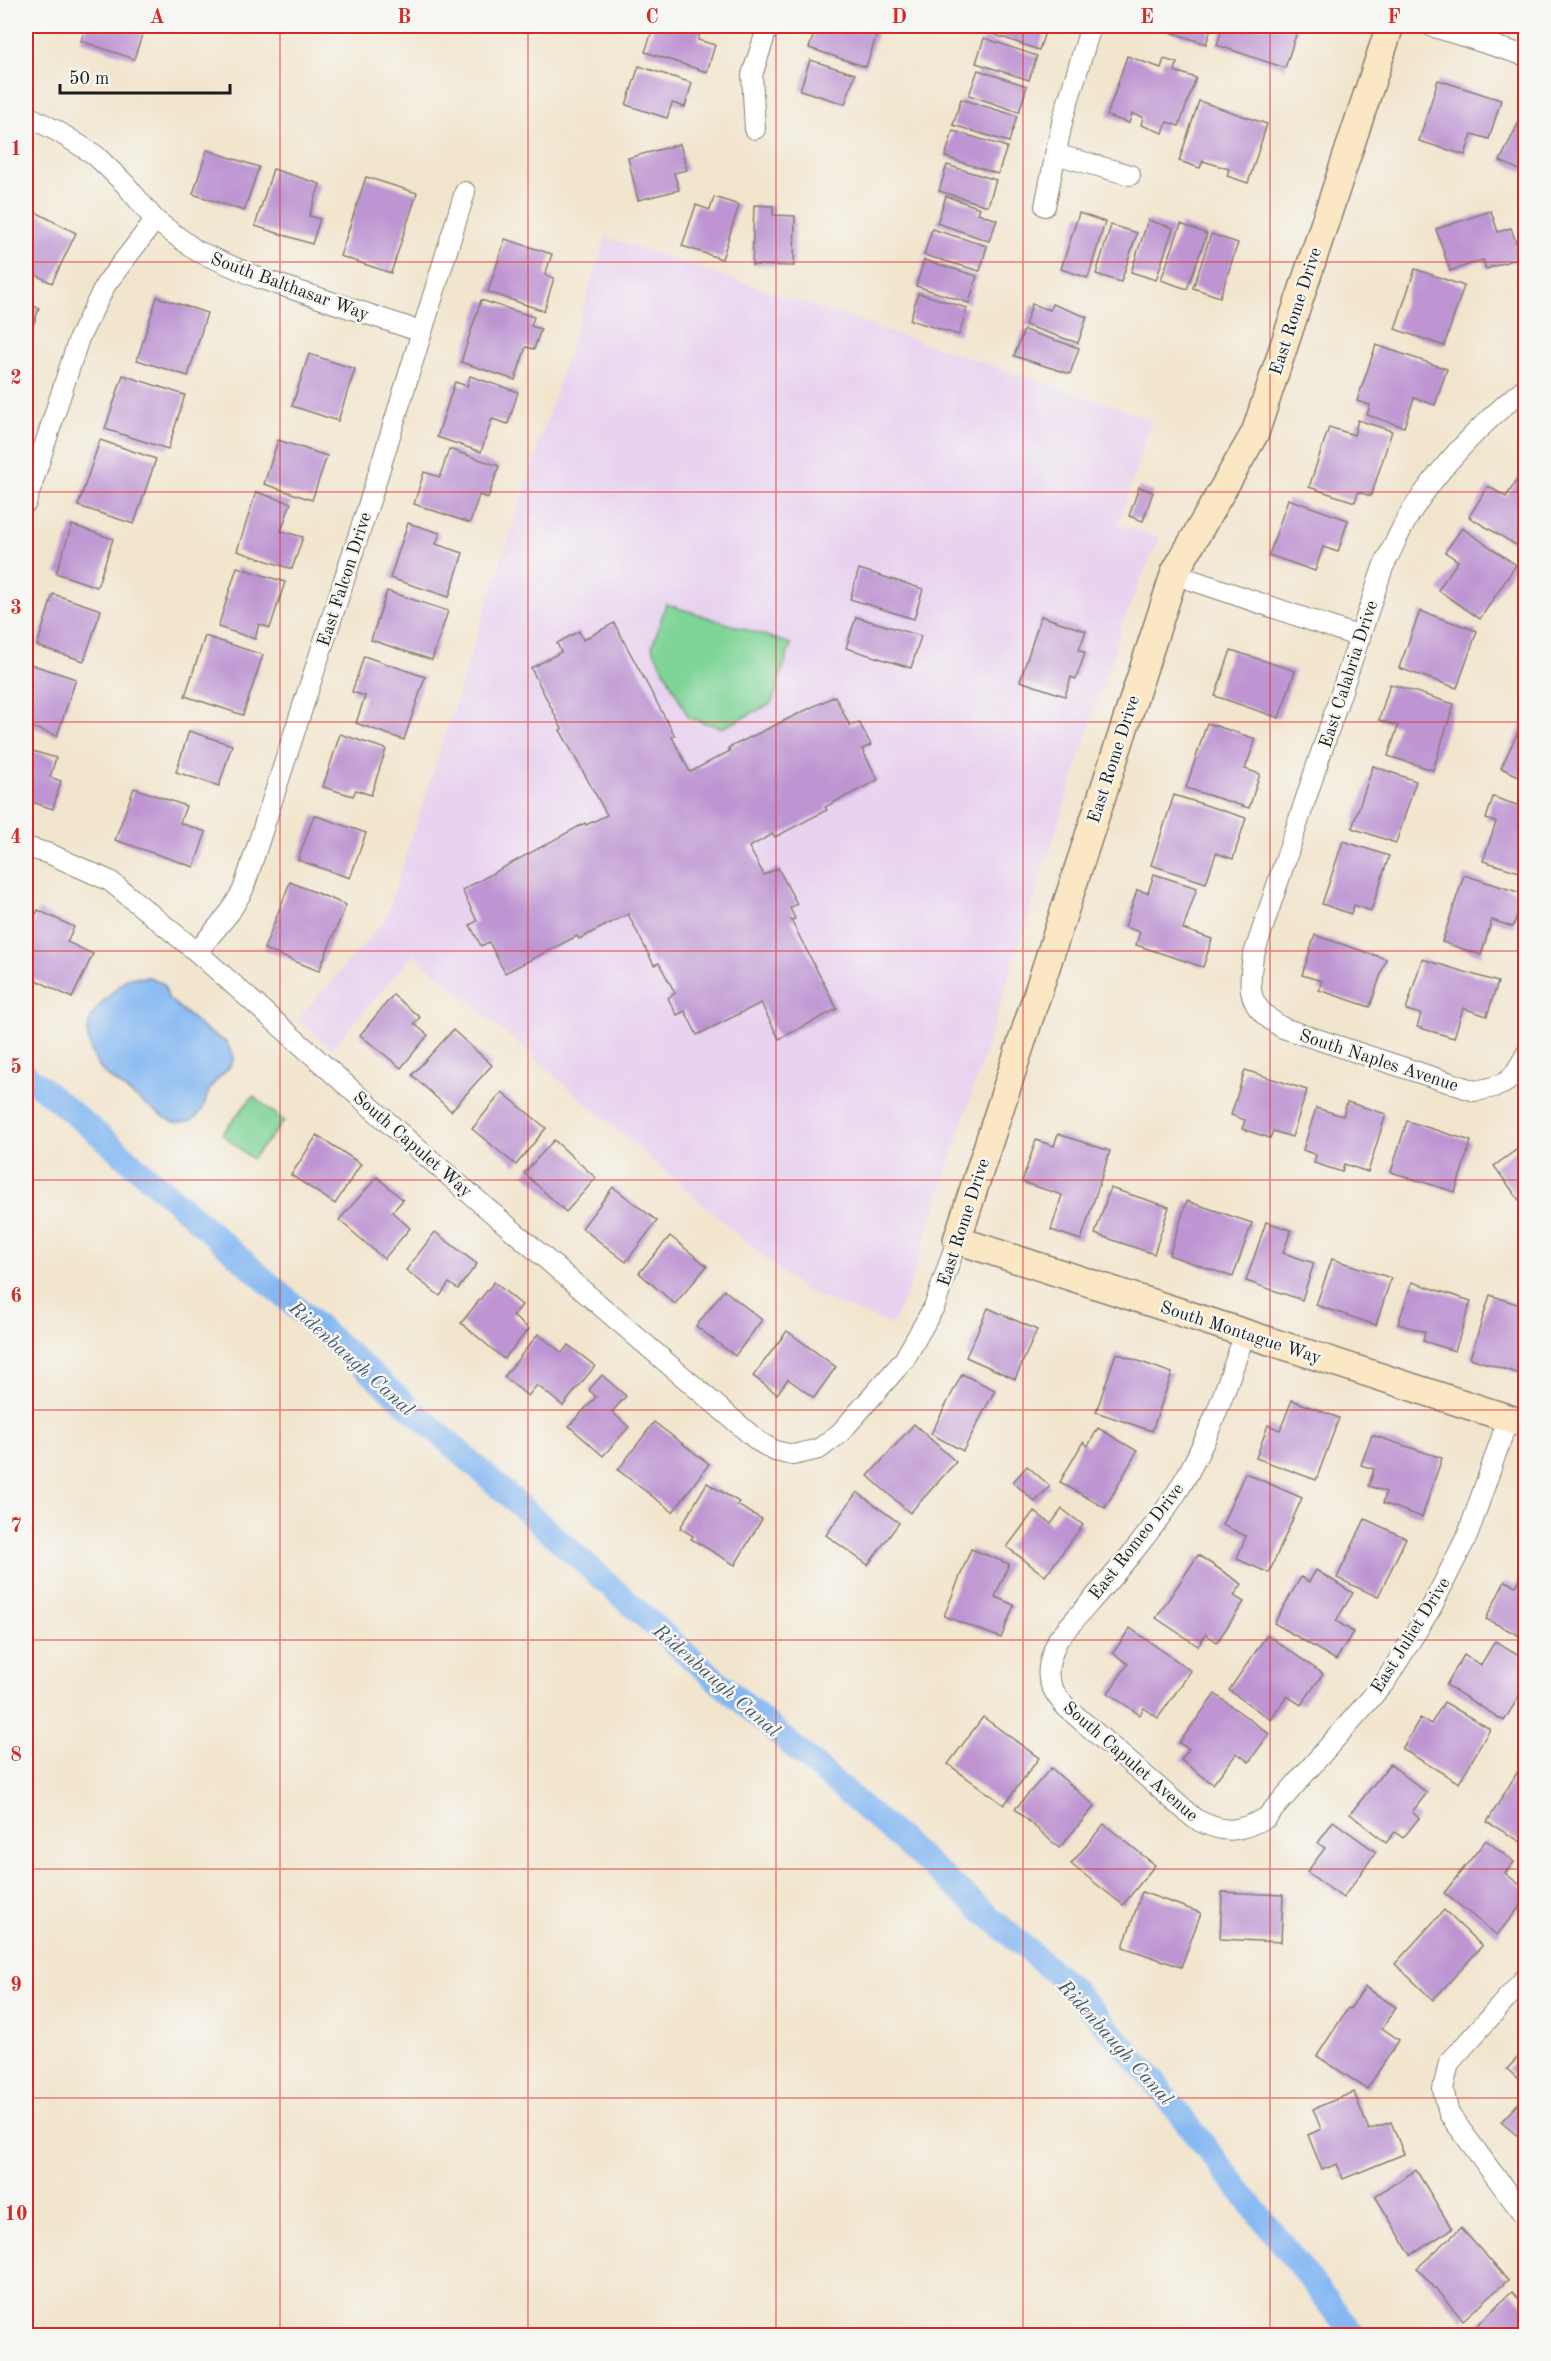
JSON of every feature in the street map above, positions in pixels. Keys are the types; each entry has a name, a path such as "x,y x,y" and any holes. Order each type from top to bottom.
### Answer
{"street":[{"path":"755,129 752,75 768,26"},
{"path":"1045,206 1063,118 1091,26"},
{"name":"East Rome Drive","path":"793,1455 819,1449 840,1433 904,1360 935,1305 1174,574 1255,433 1390,26"},
{"path":"1431,26 1526,56"},
{"name":"South Balthasar Way","path":"26,115 95,155 125,184 155,220 197,251 249,274 422,332"},
{"path":"1055,154 1130,175"},
{"name":"East Falcon Drive","path":"197,952 230,912 243,890 465,192"},
{"path":"26,503 79,338 106,284 155,220"},
{"name":"East Calabria Drive","path":"1252,1002 1249,980 1252,957 1383,567 1412,510 1451,456 1485,421 1526,387"},
{"path":"1174,574 1360,637"},
{"name":"South Capulet Way","path":"26,847 50,854 110,881 197,952 419,1150 758,1441 775,1451 793,1455"},
{"name":"South Naples Avenue","path":"1252,1002 1266,1018 1283,1028 1475,1091 1497,1087 1513,1078 1526,1054"},
{"name":"South Montague Way","path":"957,1240 1517,1422"},
{"name":"East Romeo Drive","path":"1047,1676 1050,1657 1058,1639 1134,1549 1178,1490 1215,1422 1245,1333"},
{"name":"East Juliet Drive","path":"1227,1831 1246,1828 1266,1818 1386,1682 1431,1608 1468,1534 1517,1422"},
{"name":"South Capulet Avenue","path":"1047,1676 1053,1693 1067,1708 1195,1819 1211,1827 1227,1831"},
{"path":"1526,1977 1449,2063 1443,2088 1449,2114 1526,2218"}],"shaded area":[{"path":"606,237 1152,419 1118,525 1160,538 1140,580 1121,629 909,1289 892,1325 802,1290 414,954 331,1049 298,1019 385,920"}],"green space":[{"path":"666,604 791,644 772,703 723,728 689,718 652,647"},
{"path":"253,1096 284,1121 252,1159 222,1134"}],"water":[{"path":"149,977 164,984 168,998 204,1029 226,1042 234,1057 229,1067 213,1084 199,1114 192,1120 176,1122 148,1106 104,1073 90,1047 89,1024 100,1005 127,978"}],"building":[{"path":"86,26 145,26 134,59 81,41"},
{"path":"654,26 702,26 698,40 715,45 707,72 645,52"},
{"path":"817,26 873,26 879,28 866,67 809,48"},
{"path":"986,26 1047,26 1039,50 984,31"},
{"path":"1153,26 1212,26 1206,44"},
{"path":"1223,26 1299,26 1285,68 1217,45"},
{"path":"984,38 1037,56 1029,80 976,63"},
{"path":"1127,56 1161,68 1164,59 1177,63 1175,71 1196,78 1179,126 1167,122 1163,133 1141,125 1143,117 1132,114 1129,123 1107,116"},
{"path":"810,60 855,74 845,104 800,90"},
{"path":"639,66 692,83 685,107 672,103 667,118 626,105"},
{"path":"978,70 1027,86 1019,112 969,95"},
{"path":"1438,80 1501,100 1489,139 1472,134 1465,155 1419,141"},
{"path":"961,99 1017,116 1009,142 953,125"},
{"path":"1199,101 1267,124 1248,183 1227,176 1229,169 1203,161 1200,168 1179,161"},
{"path":"1521,118 1526,120 1526,173 1500,161"},
{"path":"953,131 1007,147 998,174 945,157"},
{"path":"680,144 687,170 674,173 679,190 638,200 628,158"},
{"path":"207,150 259,167 244,211 193,194"},
{"path":"947,165 996,180 988,206 939,191"},
{"path":"273,169 320,184 309,216 320,219 312,244 255,226"},
{"path":"366,177 417,193 391,273 340,256"},
{"path":"946,196 980,208 978,213 997,220 989,241 937,223"},
{"path":"714,197 739,205 722,259 682,246 696,205 710,210"},
{"path":"754,205 773,206 773,215 795,216 794,266 752,265"},
{"path":"26,207 76,233 52,283 26,270"},
{"path":"1491,211 1498,232 1511,228 1521,257 1486,269 1483,260 1450,271 1436,229"},
{"path":"1079,213 1105,222 1088,278 1061,269"},
{"path":"1148,220 1173,228 1156,280 1131,272"},
{"path":"1181,224 1207,234 1187,289 1161,280"},
{"path":"1111,225 1137,233 1121,282 1096,274"},
{"path":"932,229 987,246 980,271 924,255"},
{"path":"1211,234 1238,243 1220,297 1193,288"},
{"path":"505,239 552,254 545,275 554,278 544,311 488,292"},
{"path":"924,260 977,276 969,303 916,286"},
{"path":"1415,269 1464,286 1444,346 1395,329"},
{"path":"918,293 967,308 959,335 910,320"},
{"path":"157,297 207,313 188,376 137,360"},
{"path":"481,300 534,317 531,326 541,329 534,349 526,347 515,380 461,362"},
{"path":"26,304 39,308 26,348"},
{"path":"1032,304 1050,310 1052,304 1087,317 1078,343 1025,325"},
{"path":"1024,330 1079,348 1070,374 1014,356"},
{"path":"1376,345 1447,369 1435,405 1414,398 1404,427 1367,415 1370,405 1357,401"},
{"path":"309,354 355,369 338,421 292,406"},
{"path":"123,375 185,395 168,449 105,429"},
{"path":"470,376 518,392 508,424 492,419 481,452 437,437 455,382 467,386"},
{"path":"1358,420 1392,431 1371,496 1358,492 1355,502 1309,487 1329,427 1354,435"},
{"path":"100,440 156,459 134,524 78,506"},
{"path":"278,440 327,456 312,500 264,484"},
{"path":"449,449 499,466 488,498 479,495 470,523 414,504 424,472 440,477"},
{"path":"1521,473 1526,476 1526,551 1469,517 1488,486 1506,497"},
{"path":"1139,487 1153,492 1143,521 1129,516"},
{"path":"256,492 291,503 281,531 303,537 292,569 237,551"},
{"path":"1288,499 1348,520 1338,552 1323,547 1315,571 1269,555"},
{"path":"408,523 440,533 436,544 463,553 449,597 390,578"},
{"path":"72,525 113,539 97,587 56,573"},
{"path":"1462,528 1516,565 1480,619 1438,590 1458,561 1445,552"},
{"path":"237,567 285,582 270,628 259,624 255,639 218,627"},
{"path":"859,569 923,589 914,619 850,599"},
{"path":"387,591 448,611 432,660 371,640"},
{"path":"53,594 101,610 84,661 37,646"},
{"path":"1420,611 1477,631 1457,688 1399,668"},
{"path":"1041,616 1086,631 1079,650 1085,653 1076,679 1071,677 1065,696 1020,681"},
{"path":"856,617 921,636 911,668 846,648"},
{"path":"614,623 675,736 672,737 690,772 730,751 728,748 835,696 850,726 859,722 871,745 862,749 878,780 825,807 827,810 775,837 773,834 749,847 764,875 778,868 797,904 790,908 795,919 791,920 837,1009 779,1039 761,1003 697,1035 685,1011 677,1015 668,998 675,993 659,963 654,965 628,914 579,939 577,936 505,973 489,942 481,946 470,925 477,921 462,890 585,823 586,825 607,815 560,730 562,729 531,668 561,652 557,643 579,631 583,640"},
{"path":"205,636 263,655 243,715 185,696"},
{"path":"1231,650 1295,671 1279,718 1215,696"},
{"path":"364,656 425,677 404,740 356,723 365,696 352,692"},
{"path":"27,663 76,679 57,736 26,725 30,702 26,701"},
{"path":"1390,684 1454,704 1433,770 1388,756 1398,726 1379,720"},
{"path":"1526,715 1526,779 1501,768"},
{"path":"1207,723 1256,739 1245,769 1260,774 1249,808 1186,788"},
{"path":"189,731 232,745 219,786 176,772"},
{"path":"340,734 386,749 371,795 356,790 353,796 323,787"},
{"path":"26,749 56,758 50,777 61,781 53,809 26,800"},
{"path":"1373,766 1416,781 1396,843 1352,828"},
{"path":"134,788 186,806 180,823 206,832 194,867 115,840"},
{"path":"1174,795 1246,818 1233,859 1216,853 1206,883 1151,865"},
{"path":"1493,797 1526,808 1526,874 1483,861 1496,822 1486,819"},
{"path":"314,815 366,833 350,878 298,860"},
{"path":"1343,841 1389,856 1371,911 1354,905 1351,914 1322,904"},
{"path":"1154,874 1197,888 1183,929 1212,939 1203,967 1136,945 1140,932 1125,927 1137,890 1148,893"},
{"path":"1464,875 1524,894 1513,927 1492,920 1481,955 1442,942"},
{"path":"290,882 346,905 319,971 264,949"},
{"path":"38,910 74,927 67,942 93,954 72,998 26,975 26,963 31,953 26,950 26,936"},
{"path":"1315,935 1386,959 1370,1007 1319,990 1322,981 1302,975"},
{"path":"1422,959 1498,982 1487,1016 1463,1008 1454,1038 1417,1027 1421,1014 1406,1010"},
{"path":"393,995 420,1017 414,1024 428,1035 401,1068 360,1035"},
{"path":"453,1030 492,1065 451,1111 412,1075"},
{"path":"1245,1070 1307,1090 1292,1137 1273,1131 1270,1138 1242,1129 1245,1120 1231,1115"},
{"path":"502,1092 546,1128 516,1165 472,1129"},
{"path":"1347,1102 1386,1114 1368,1172 1344,1164 1342,1172 1314,1163 1316,1155 1303,1150 1316,1108 1343,1116"},
{"path":"1407,1121 1471,1141 1455,1192 1391,1172"},
{"path":"1058,1134 1110,1151 1081,1240 1051,1230 1062,1195 1022,1182 1036,1140 1054,1146"},
{"path":"317,1135 361,1164 335,1204 291,1175"},
{"path":"554,1140 596,1178 566,1212 524,1173"},
{"path":"1526,1143 1526,1196 1519,1200 1494,1166"},
{"path":"377,1177 403,1200 392,1212 410,1228 384,1259 339,1220"},
{"path":"613,1187 657,1221 626,1262 582,1228"},
{"path":"1110,1188 1169,1207 1154,1254 1095,1234"},
{"path":"1187,1201 1252,1223 1233,1277 1169,1255"},
{"path":"1266,1222 1291,1230 1283,1253 1314,1263 1302,1300 1246,1281"},
{"path":"435,1232 477,1264 458,1289 449,1283 440,1296 406,1270"},
{"path":"670,1236 707,1266 675,1304 639,1273"},
{"path":"1332,1259 1391,1278 1376,1325 1316,1305"},
{"path":"494,1282 522,1305 513,1316 529,1329 504,1359 461,1323"},
{"path":"1412,1282 1471,1301 1455,1351 1423,1341 1425,1332 1398,1324"},
{"path":"724,1290 762,1320 735,1356 696,1326"},
{"path":"1490,1295 1526,1307 1526,1376 1470,1358"},
{"path":"988,1308 1037,1330 1015,1379 966,1357"},
{"path":"787,1331 836,1367 814,1398 788,1379 777,1394 753,1376"},
{"path":"538,1334 562,1353 568,1345 595,1366 563,1406 537,1385 528,1396 504,1377"},
{"path":"1116,1353 1172,1373 1152,1431 1096,1412"},
{"path":"962,1374 995,1390 963,1451 931,1434"},
{"path":"602,1375 626,1396 612,1412 629,1427 603,1456 569,1426 596,1397 589,1390"},
{"path":"1292,1400 1339,1418 1316,1480 1256,1458 1268,1425 1280,1430"},
{"path":"654,1422 709,1464 673,1512 618,1470"},
{"path":"914,1424 956,1462 910,1513 868,1476"},
{"path":"1098,1428 1137,1451 1105,1508 1060,1482 1083,1442 1088,1446"},
{"path":"1372,1435 1442,1458 1422,1517 1383,1503 1386,1492 1369,1486 1374,1469 1361,1465"},
{"path":"1027,1466 1050,1486 1035,1502 1013,1482"},
{"path":"1245,1473 1302,1498 1269,1573 1237,1559 1246,1536 1222,1525"},
{"path":"707,1483 739,1502 737,1505 762,1519 735,1565 691,1539 693,1536 680,1528"},
{"path":"857,1492 899,1523 868,1565 826,1535"},
{"path":"1062,1509 1083,1525 1045,1576 1007,1547 1034,1511 1051,1524"},
{"path":"1365,1519 1406,1538 1378,1597 1337,1578"},
{"path":"971,1549 1009,1564 995,1597 1014,1605 1001,1638 944,1616"},
{"path":"1198,1555 1242,1584 1234,1596 1244,1602 1217,1642 1206,1634 1198,1646 1156,1618"},
{"path":"1526,1568 1526,1639 1486,1619 1505,1581 1516,1586"},
{"path":"1316,1570 1353,1593 1336,1621 1353,1632 1336,1660 1274,1623 1301,1577 1309,1582"},
{"path":"1130,1628 1191,1671 1158,1718 1144,1708 1140,1715 1108,1693 1128,1664 1113,1653"},
{"path":"1267,1635 1323,1674 1301,1705 1287,1696 1271,1720 1229,1690"},
{"path":"1495,1641 1526,1659 1526,1685 1504,1721 1446,1685 1464,1655 1481,1665"},
{"path":"1215,1694 1269,1734 1249,1762 1237,1753 1213,1784 1181,1760 1189,1749 1179,1743"},
{"path":"1444,1702 1490,1729 1459,1783 1402,1749 1420,1718 1431,1724"},
{"path":"983,1717 1039,1758 1004,1805 948,1764"},
{"path":"1526,1758 1526,1845 1487,1822"},
{"path":"1390,1764 1427,1793 1412,1812 1419,1818 1403,1838 1395,1832 1386,1843 1350,1814"},
{"path":"1051,1768 1095,1806 1059,1848 1015,1809"},
{"path":"1333,1821 1376,1852 1343,1898 1307,1872 1325,1848 1318,1843"},
{"path":"1104,1824 1155,1865 1123,1905 1071,1864"},
{"path":"1486,1840 1514,1862 1505,1873 1526,1890 1526,1899 1497,1935 1444,1893"},
{"path":"1142,1892 1201,1913 1181,1967 1123,1947"},
{"path":"1222,1892 1283,1895 1281,1942 1220,1939"},
{"path":"1444,1910 1482,1946 1433,2000 1395,1964"},
{"path":"1365,1987 1396,2007 1382,2028 1399,2040 1367,2089 1317,2056 1348,2008 1350,2009"},
{"path":"1526,2049 1526,2086 1507,2069"},
{"path":"1354,2092 1369,2130 1391,2122 1404,2154 1343,2179 1337,2164 1322,2170 1308,2135 1321,2129 1313,2109"},
{"path":"1526,2095 1526,2143 1501,2122"},
{"path":"1416,2170 1452,2229 1411,2255 1375,2196"},
{"path":"1461,2228 1508,2280 1463,2320 1417,2268"},
{"path":"1512,2292 1526,2306 1526,2336 1481,2336 1474,2328"}],"waterway":[{"name":"Ridenbaugh Canal","path":"26,1075 108,1142 683,1651 1074,1990 1144,2069 1355,2336"}]}
